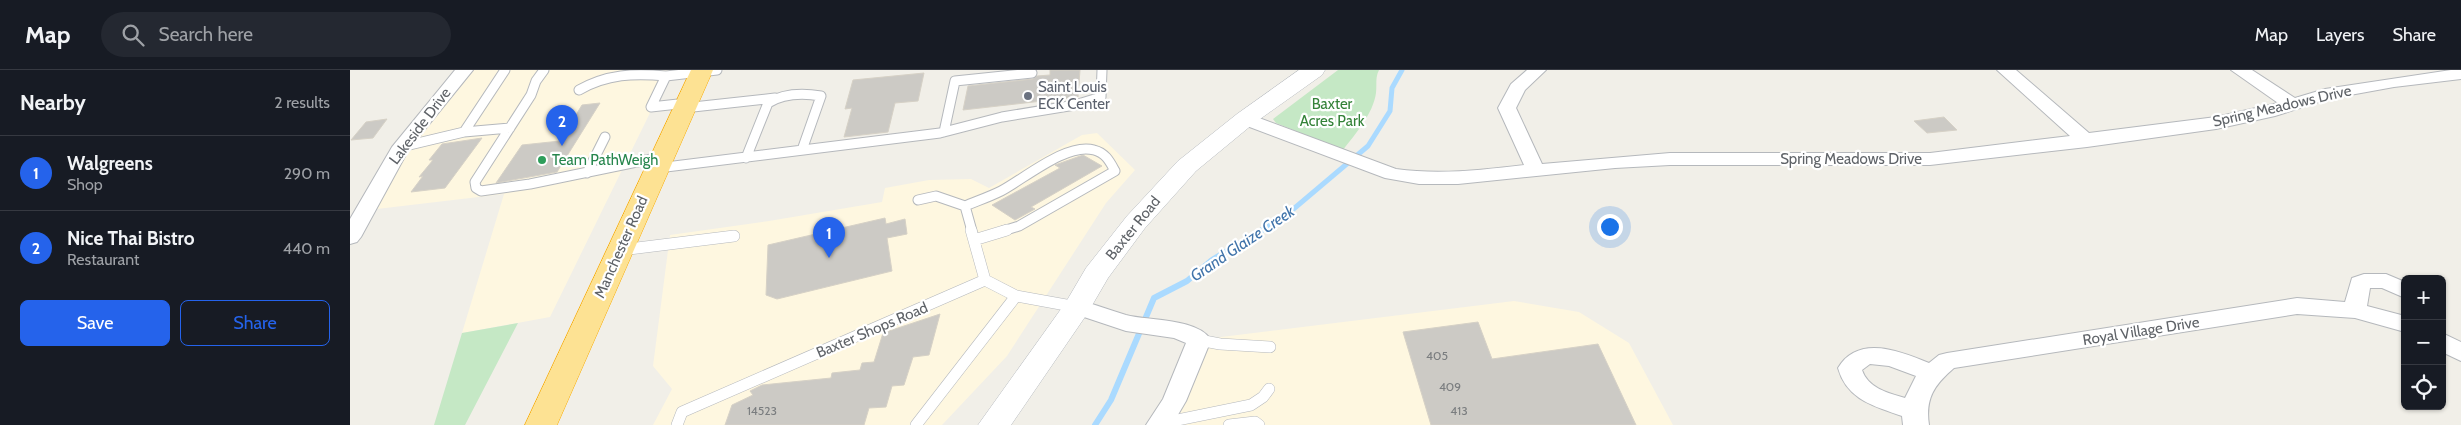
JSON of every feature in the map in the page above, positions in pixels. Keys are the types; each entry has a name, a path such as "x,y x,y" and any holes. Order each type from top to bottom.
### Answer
{"highway":[{"name":"Manchester Road","path":"541,425 659,162 686,106 707,71"}],"main road":[{"name":"Baxter Road","path":"994,425 1077,307 1096,274 1136,222 1187,166 1245,119 1314,70"}],"street":[{"name":"Lakeside Drive","path":"350,237 356,213 402,147 464,70"},
{"path":"1536,171 1507,108 1517,88 1537,70"},
{"path":"2006,70 2087,141"},
{"path":"2240,70 2292,104"},
{"name":"Spring Meadows Drive","path":"1245,119 1325,151 1392,174 1435,178 1536,171 1670,158 1930,159 2087,141 2216,123 2269,112 2325,94 2461,74"},
{"path":"2355,310 2360,283 2364,281 2386,282 2401,289"},
{"name":"Royal Village Drive","path":"1932,373 1877,356 1860,357 1850,368 1851,378 1864,392 1914,418 1919,391 1932,373 1947,361 2297,306 2355,310 2401,323"},
{"path":"1077,307 1126,322 1189,335 1174,401 1160,424"},
{"path":"2446,343 2461,352"}],"lane":[{"path":"464,132 505,70"},
{"path":"544,70 475,182 476,188 481,191 659,162 746,158 944,132 1002,116 1075,105 1100,97 1102,70"},
{"path":"579,90 602,78 646,74 666,76 707,71"},
{"path":"944,132 955,80 1032,73"},
{"path":"666,76 651,107 686,106 808,94 821,96 802,150"},
{"path":"746,158 768,103 775,98"},
{"path":"402,147 464,132 510,128"},
{"path":"587,173 605,137"},
{"path":"918,200 936,196 965,206 1000,191 1078,149 1094,148 1109,156 1115,171 1019,226 974,240"},
{"path":"965,206 985,280 1016,296 1077,307"},
{"path":"619,251 734,236"},
{"name":"Baxter Shops Road","path":"677,425 682,412 985,280"},
{"path":"916,425 1016,296"},
{"path":"1189,335 1220,344 1270,348"},
{"path":"1160,424 1251,405 1264,397 1269,389"},
{"path":"1229,425 1255,422 1259,425"}],"shaded area":[{"path":"474,70 671,70 550,317 462,333 504,194 377,209 404,157"},
{"path":"1097,133 1135,170 1106,203 1007,356 942,425 653,425 672,389 653,366 670,235 882,202 885,188 929,180 971,179 989,188 1082,135"},
{"path":"1514,301 1579,312 1629,343 1673,425 1168,425 1196,365 1213,338"}],"green space":[{"name":"Baxter Acres Park","path":"1338,70 1379,70 1376,93 1371,108 1363,123 1343,150 1276,123 1273,119"},
{"path":"518,323 465,425 434,425 462,333"}],"building":[{"path":"1050,70 1080,70 1078,97 963,110 968,86 1033,79 1037,76 1050,75"},
{"path":"924,73 918,101 895,103 888,132 844,137 852,108 845,109 853,80"},
{"path":"600,103 557,172 496,183 522,145 560,141 582,105"},
{"path":"1944,117 1957,130 1927,133 1914,121"},
{"path":"387,119 373,138 351,140 366,122"},
{"path":"482,138 445,188 411,192 423,176 419,177 433,160 429,160 442,144"},
{"path":"1083,155 1102,166 1031,207 1035,209 1015,220 992,205 1060,168 1055,165"},
{"path":"885,218 886,224 905,219 907,234 887,238 892,271 777,299 766,295 768,245"},
{"path":"940,314 929,355 913,357 904,385 892,386 886,407 869,408 864,425 725,425 732,405 753,395 750,391 762,385 831,378 832,373 860,370 862,363 874,362 883,333"},
{"path":"1478,322 1492,359 1598,344 1636,425 1431,425 1403,332"}],"waterway":[{"name":"Grand Glaize Creek","path":"1260,231 1284,217 1368,146 1390,111 1392,88 1402,70"},
{"name":"Grand Glaize Creek","path":"1095,425 1111,400 1154,298 1187,281 1212,260 1262,230"}],"place":[{"name":"Saint Louis ECK Center","path":"1028,96"},
{"name":"Nice Thai Bistro","path":"562,146"},
{"name":"Team PathWeigh","path":"542,160"},
{"name":"Walgreens","path":"829,258"}]}
